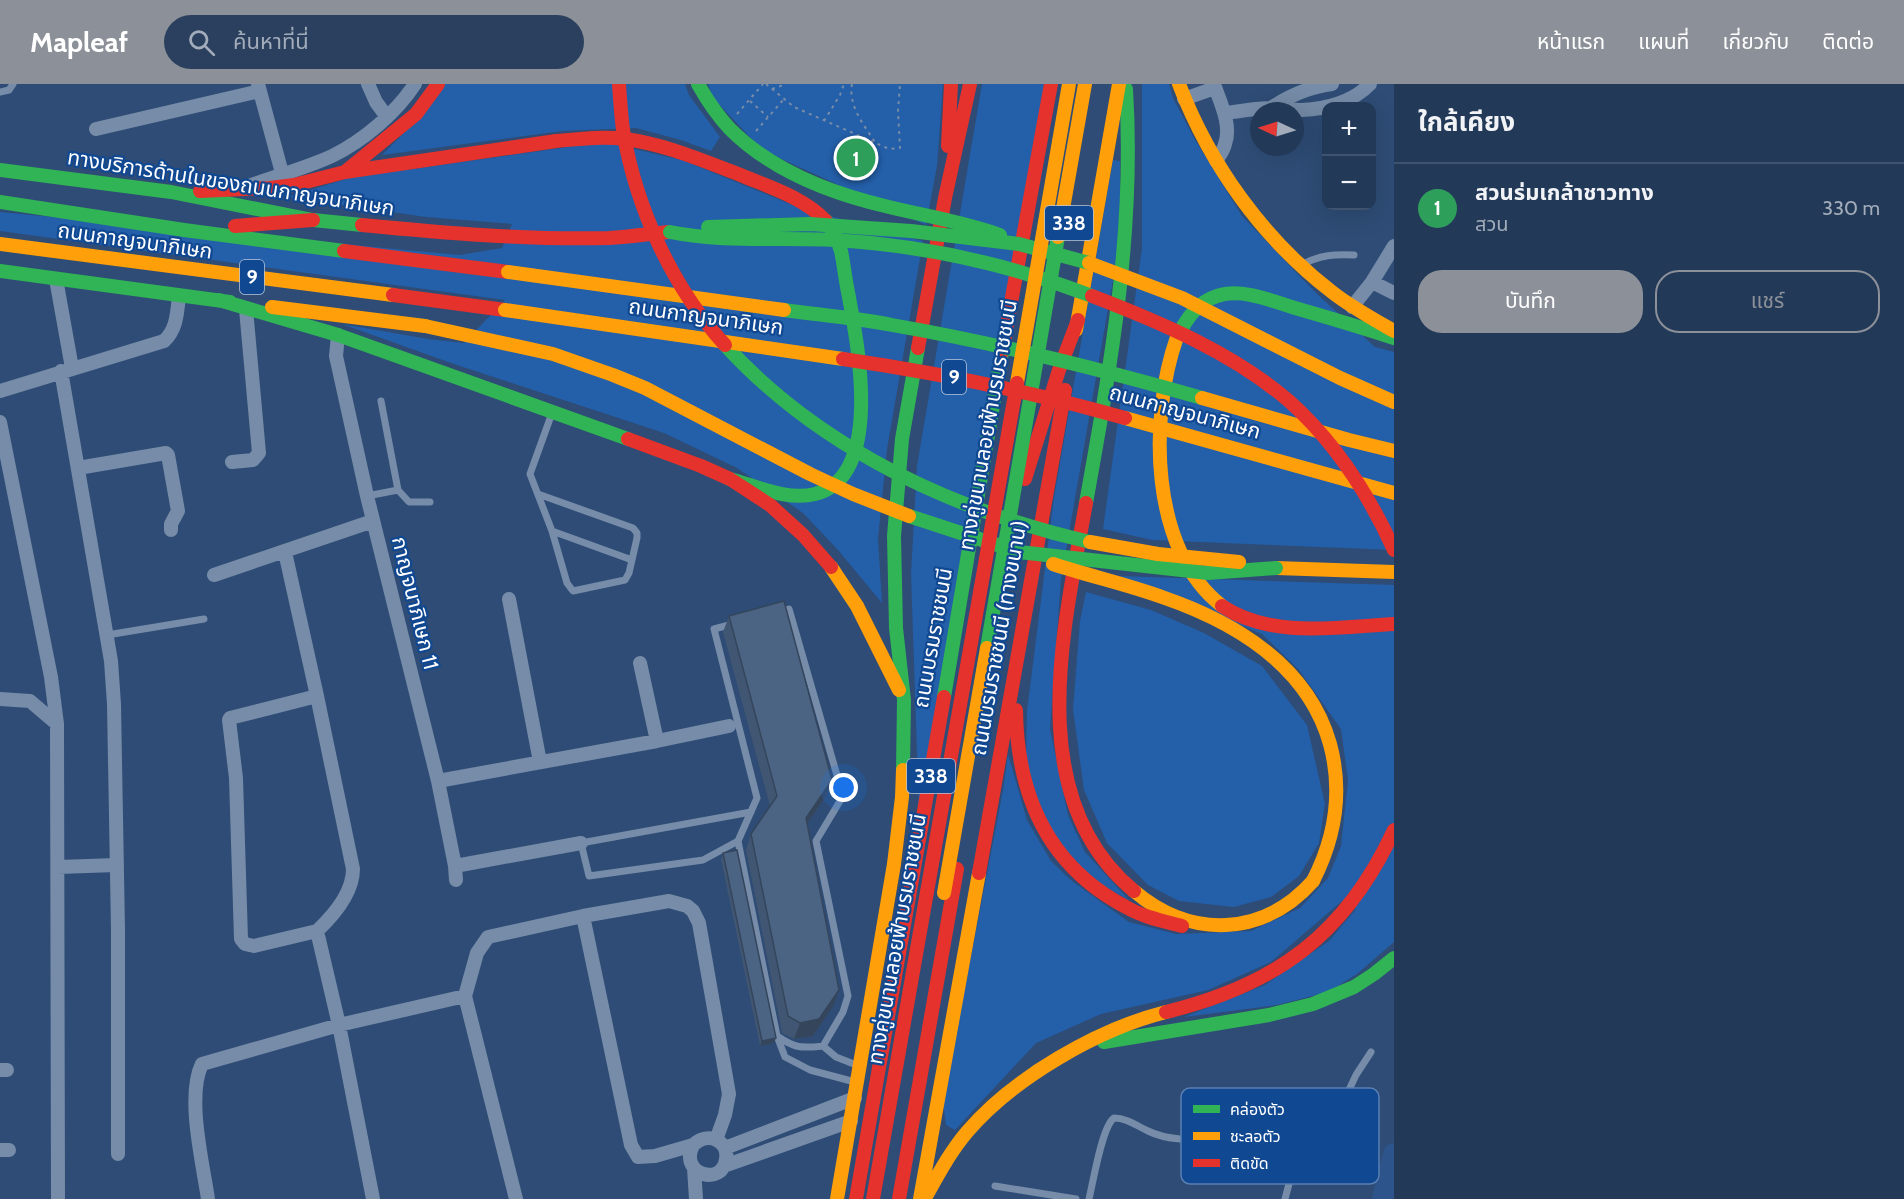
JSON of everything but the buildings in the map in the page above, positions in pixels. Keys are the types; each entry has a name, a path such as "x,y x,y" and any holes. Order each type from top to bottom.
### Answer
{"main road":[{"path":"345,172 416,114 438,84"},
{"path":"619,84 625,146 632,175 663,254 678,281 702,315 740,361 781,400 808,421 897,472 957,500 1028,525 1098,544 1276,568"},
{"path":"698,84 716,112 736,134 778,165 801,177 874,204 976,227 998,234 1017,244"},
{"path":"949,178 951,84"},
{"name":"338","path":"837,1199 899,830 904,761 904,699 896,628 894,572 897,486 912,381 949,178 970,84"},
{"name":"ถนนบรมราชชนนี","path":"856,1199 911,892 1002,352 1051,84"},
{"name":"ทางคู่ขนานลอยฟ้าบรมราชชนนี","path":"873,1199 1069,84"},
{"name":"ทางคู่ขนานลอยฟ้าบรมราชชนนี","path":"890,1199 1085,84"},
{"name":"338","path":"899,1199 1093,84"},
{"name":"ถนนบรมราชชนนี (ทางขนาน)","path":"922,1199 1119,84"},
{"path":"1125,84 1129,188 1126,241 1113,343 1066,618 1061,721 1065,762 1071,797 1081,825 1092,846 1116,876 1143,898 1172,914 1201,924 1224,927"},
{"path":"1179,84 1184,99 1216,161 1262,225 1325,287 1352,307 1394,331"},
{"path":"171,192 294,185 393,163 587,138 636,141 659,146 780,191 820,215 833,230 840,250 861,379 858,431 853,459 844,474 829,488 818,494 793,495 730,479"},
{"name":"ทางบริการด้านในของถนนกาญจนาภิเษก","path":"0,170 171,192 313,220 442,233 611,238 739,224 820,225 907,230 987,242 1017,244 1094,265 1153,286 1225,319 1319,368 1394,402"},
{"name":"ถนนกาญจนาภิเษก","path":"0,202 184,230 878,322 953,336 1118,374 1348,441 1394,451"},
{"path":"184,230 313,220"},
{"path":"670,232 691,237 781,238 860,243 946,255 1042,278 1145,317 1232,362 1262,381 1290,403 1313,425 1347,465 1368,496 1394,550"},
{"name":"ถนนกาญจนาภิเษก","path":"0,244 505,310 806,352 924,371 1078,405 1394,493"},
{"path":"0,271 179,296 425,326 553,354 645,388 810,474 918,520 1072,571 1162,597 1213,617 1256,642 1293,674 1309,695 1323,720 1331,741 1338,790 1336,820 1330,844 1313,881 1286,906 1271,914 1248,923 1224,927 1166,924 1134,913 1096,890 1061,856 1038,820 1023,778 1017,739 1017,657"},
{"path":"1394,338 1241,294 1214,296 1194,309 1184,322 1175,342 1161,408 1160,441 1166,503 1174,537 1198,583 1212,599 1239,616 1277,626 1305,628 1394,624"},
{"path":"219,300 338,335 553,411 730,479 770,505 828,562 857,606 904,699"},
{"path":"1025,478 1059,370 1078,320"},
{"path":"1019,552 1108,564 1208,573 1276,568 1394,572"},
{"path":"922,1199 966,1133 994,1104 1026,1078 1058,1058 1131,1022 1219,998 1264,978 1291,961 1313,942 1347,906 1369,877 1394,830"},
{"path":"1084,1045 1270,1016 1306,1008 1355,987 1380,971 1394,958"}],"street":[{"path":"368,84 376,102 387,117"},
{"path":"242,189 333,156 371,132 408,95 414,84"},
{"path":"1279,102 1288,96 1332,84"},
{"path":"1304,110 1330,106 1362,93 1370,84"},
{"path":"1184,99 1215,86 1224,113 1227,138 1225,147 1216,161"},
{"path":"96,129 259,87 282,173"},
{"path":"1224,113 1250,110"},
{"path":"1352,307 1372,282 1394,246"},
{"path":"56,279 78,468 111,661 117,865 118,1154"},
{"path":"1372,282 1394,293"},
{"path":"0,391 164,341 169,336 176,320 179,296"},
{"path":"232,462 253,460 259,453 246,309"},
{"name":"กาญจนาภิเษก 11","path":"338,335 336,356 367,496 438,781 455,873 581,843"},
{"path":"0,422 51,677 57,724 58,1199"},
{"path":"78,468 166,453 178,511 171,524 171,530"},
{"path":"214,575 374,521"},
{"path":"285,552 317,696 353,869 351,885 333,916 317,931 254,946 246,944 241,939 236,778 230,718 317,696"},
{"path":"509,599 540,762"},
{"path":"640,663 657,741"},
{"path":"0,699 30,701 57,724"},
{"path":"438,781 729,726"},
{"path":"58,867 117,865"},
{"path":"516,1199 465,996 477,953 488,937 583,916 669,902 687,906 693,911 699,923 729,1094 720,1144"},
{"path":"583,916 634,1152 638,1157 645,1158 693,1145 704,1138 720,1144 727,1154 724,1166"},
{"path":"317,931 339,1025 373,1199"},
{"path":"208,1199 196,1114 196,1083 202,1064 339,1025 465,996"},
{"path":"720,1144 855,1098"},
{"path":"694,1168 704,1174 715,1174 724,1166 850,1121"},
{"path":"693,1145 690,1157 694,1168 696,1199"}],"lane":[{"path":"0,92 9,90 13,84"},
{"path":"1301,265 1316,257 1326,255 1354,255"},
{"path":"381,401 398,490 409,502 430,502"},
{"path":"538,494 633,528 637,533 637,538 625,580 573,591 567,583 552,531 531,477 530,471 553,411"},
{"path":"367,496 398,490"},
{"path":"552,531 632,560"},
{"path":"768,614 789,609 843,796 816,841 848,996 843,1012 824,1046"},
{"path":"107,635 204,619"},
{"path":"746,620 714,629 757,798 738,841 777,1036 785,1057 810,1070 857,1083"},
{"path":"738,841 703,860 589,876 581,843 751,812"},
{"path":"777,1036 800,1048 824,1046 836,1057 860,1066"},
{"path":"1350,1088 1371,1052"},
{"path":"1089,1199 1108,1124 1114,1118 1122,1118 1148,1131 1181,1140"},
{"path":"1285,1199 1289,1184"},
{"path":"995,1186 1076,1199"}],"path":[{"path":"766,84 794,107 887,148 896,149 900,148 898,111 900,84"},
{"path":"772,89 786,84"},
{"path":"824,121 844,84"},
{"path":"852,84 851,92 856,112 875,142"},
{"path":"749,100 768,117"}],"shaded area":[{"path":"440,84 685,84 689,95 720,137 711,151 636,128 562,131 382,155 407,130"},
{"path":"708,84 943,84 937,166 926,225 762,150 713,98"},
{"path":"982,84 1047,84 919,811 911,574 917,466"},
{"path":"1142,84 1169,84 1173,98 1194,138 1242,216 1317,294 1375,347 1394,352 1394,550 1152,540 1103,529 1142,248"},
{"path":"604,142 682,160 800,208 923,241 887,449 878,539 882,603 838,550 803,513 737,468 664,433 448,362 342,324 464,343 505,300 0,231 0,212 460,255 502,248 512,224 426,217 288,197 349,178"},
{"path":"1113,160 1120,161 1120,240 1061,579 1050,729 1068,815 1085,852 1130,901 1094,880 1065,852 1041,816 1026,761 1027,711 1054,497"},
{"path":"1119,576 1394,585 1394,942 1357,974 1328,992 1277,1005 1184,1017 1265,985 1329,941 1356,909 1342,901 1271,962 1208,990 1101,1014 1036,1043 955,1130 946,1125 943,1102 1008,754 1027,820 1051,861 1072,881 1129,922 1176,934 1251,931 1300,908 1328,878 1341,846 1348,780 1341,729 1299,670 1262,634"},
{"path":"1086,592 1151,610 1204,633 1262,666 1307,725 1325,804 1319,843 1299,876 1271,897 1234,907 1179,901 1148,885 1107,843 1084,790 1073,709 1080,621"}],"waterway":[{"path":"1383,1199 1394,1154"}],"traffic: fast":[{"path":"698,84 730,129 747,144 784,169 825,188 868,202 1000,235"},
{"path":"1086,503 1112,348 1124,246 1128,142 1126,89"},
{"path":"0,170 171,192 313,220 362,225"},
{"path":"0,202 344,251"},
{"path":"730,479 772,492 805,496 815,494 837,482 851,462 859,435 860,373 841,251 826,221"},
{"path":"708,227 810,224 911,231 1019,244 1089,263"},
{"path":"670,232 711,237 814,239 900,246 998,266 1092,296"},
{"path":"987,648 1058,237"},
{"path":"0,271 230,302"},
{"path":"1177,337 1188,318 1198,307 1217,296 1238,293 1271,300 1394,338"},
{"path":"219,300 338,335 628,439"},
{"path":"784,310 852,318 1009,348 1202,398"},
{"path":"725,345 762,382 803,415 846,445 892,471 989,513 1090,542"},
{"path":"903,770 904,700 896,628 894,536 902,439 918,348"},
{"path":"944,697 1002,352"},
{"path":"909,516 1019,552 1208,573 1276,568"},
{"path":"1104,1042 1269,1015 1313,1004 1354,987 1394,958"}],"traffic: slow":[{"path":"1017,383 1069,84"},
{"path":"1058,237 1085,84"},
{"path":"1076,330 1119,84"},
{"path":"1179,84 1206,143 1241,198 1261,224 1283,249 1332,292 1354,308 1394,331"},
{"path":"0,244 393,295"},
{"path":"1089,263 1182,298 1340,378 1394,402"},
{"path":"508,272 784,310"},
{"path":"272,307 425,326"},
{"path":"505,310 843,359"},
{"path":"425,326 553,354 613,375 645,388 810,474 909,516"},
{"path":"1177,337 1162,404 1160,442 1162,480 1168,517 1180,551 1198,582 1222,606"},
{"path":"1202,398 1394,451"},
{"path":"1125,418 1394,493"},
{"path":"1090,542 1158,554 1239,562"},
{"path":"1053,564 1148,592 1216,620 1265,651 1305,692 1319,716 1330,744 1336,780 1335,814 1327,848 1313,881"},
{"path":"831,567 857,606 899,690"},
{"path":"1276,568 1394,572"},
{"path":"944,893 987,648"},
{"path":"837,1199 894,864 903,770"},
{"path":"920,1199 979,873"},
{"path":"1134,891 1156,907 1179,918 1203,924 1226,925 1249,921 1272,913 1293,899 1313,881"},
{"path":"925,1198 944,1164 967,1132 1008,1093 1058,1058 1085,1043 1113,1030 1166,1012"}],"traffic: jam":[{"path":"200,191 294,185 345,172 416,114 438,84"},
{"path":"619,84 623,130 629,159 647,217 673,272 706,322 725,345"},
{"path":"948,146 951,84"},
{"path":"918,348 945,198 970,84"},
{"path":"1002,352 1051,84"},
{"path":"345,172 556,141 616,138 682,153 738,174 796,199 826,221"},
{"path":"235,226 313,220"},
{"path":"362,225 547,238 609,238 668,232"},
{"path":"344,251 508,272"},
{"path":"393,295 505,310"},
{"path":"1092,296 1195,340 1244,368 1289,401 1321,434 1349,470 1374,509 1394,550"},
{"path":"1025,479 1059,370 1078,320"},
{"path":"843,359 985,384 1125,418"},
{"path":"927,892 1017,383"},
{"path":"979,873 1065,390"},
{"path":"628,439 730,479 770,505 803,535 831,567"},
{"path":"1086,503 1068,603 1062,656 1059,709 1063,760 1076,809 1099,853 1134,891"},
{"path":"1222,606 1241,616 1283,627 1328,628 1394,624"},
{"path":"856,1199 944,697"},
{"path":"1016,710 1023,771 1031,799 1042,825 1057,849 1076,871 1099,890 1126,907 1146,916 1182,926"},
{"path":"1166,1012 1206,1001 1242,987 1274,970 1304,950 1354,899 1375,867 1394,830"},
{"path":"899,1199 957,869"},
{"path":"873,1199 927,892"}],"place":[{"name":"สวนร่มเกล้าชาวทาง","path":"856,158"}]}
